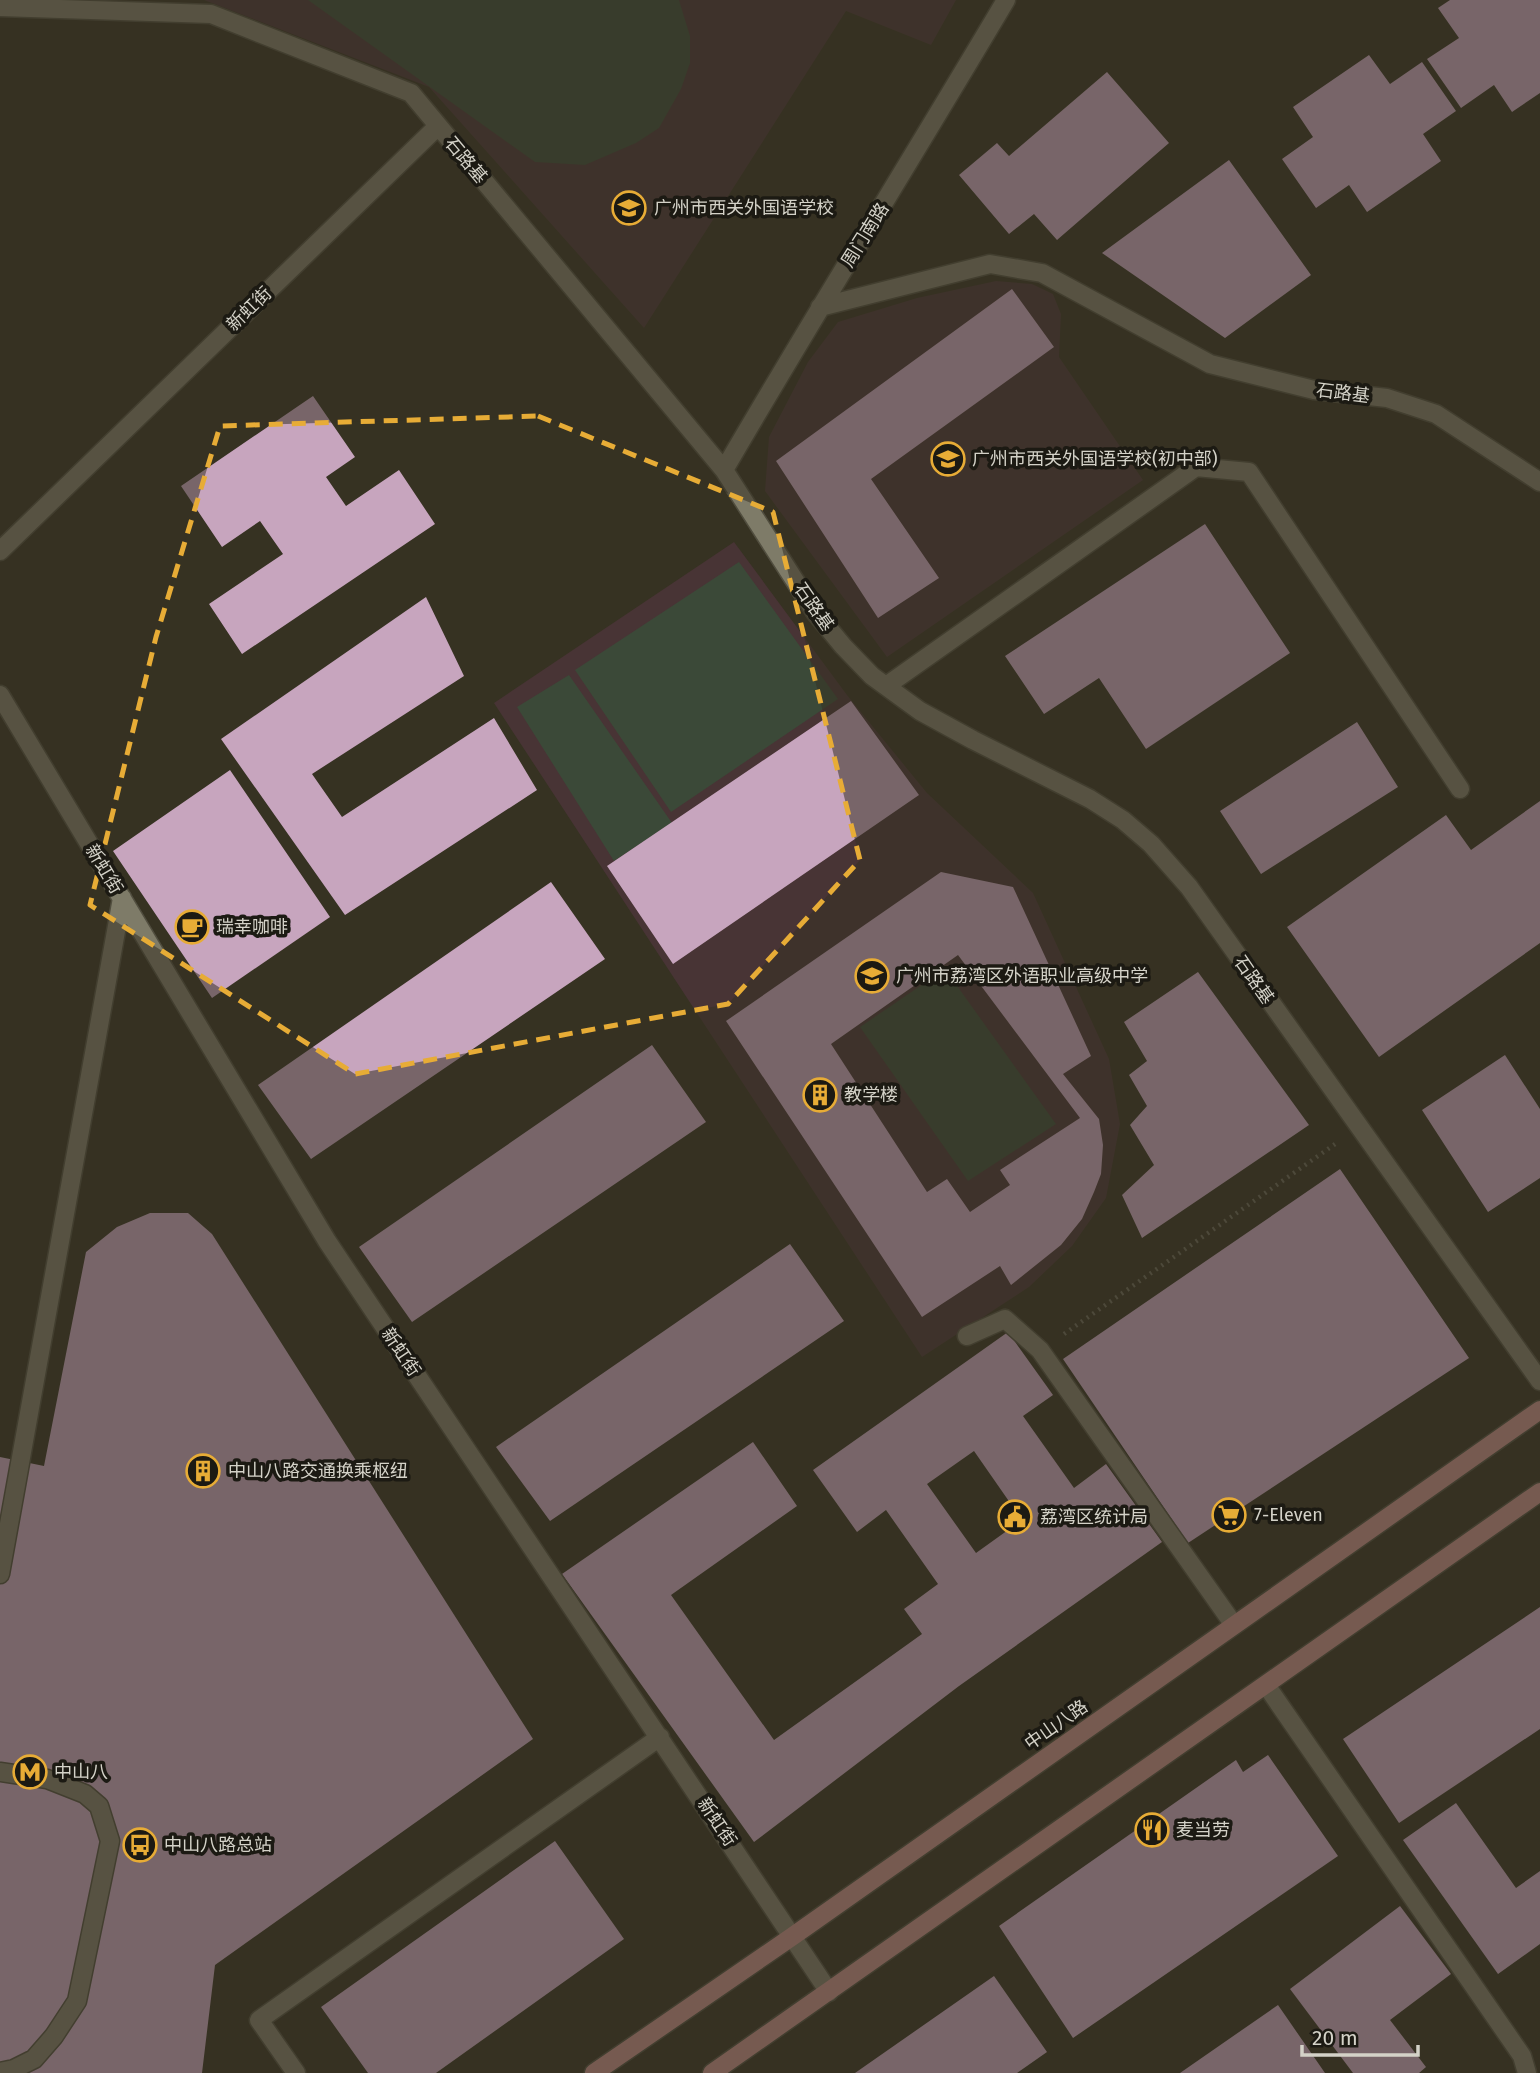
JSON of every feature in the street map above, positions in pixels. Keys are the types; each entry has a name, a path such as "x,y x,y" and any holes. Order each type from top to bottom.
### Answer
{"main road":[{"name":"中山八路","path":"594,2073 793,1937 1540,1410"},
{"path":"712,2073 1540,1492"}],"street":[{"name":"周门南路","path":"724,470 1006,0"},
{"name":"石路基","path":"0,7 211,14 411,93 724,470 815,612 872,676 920,711 1090,799 1123,820 1152,845 1189,887 1540,1381"},
{"name":"新虹街","path":"0,551 438,126"},
{"name":"石路基","path":"820,307 990,264 1042,273 1210,364 1314,390 1387,398 1436,415 1540,482"},
{"path":"886,686 1196,467 1249,472 1460,789"},
{"name":"新虹街","path":"0,695 327,1241 829,1992"},
{"path":"0,1574 121,898"},
{"path":"967,1336 1005,1319 1040,1350 1234,1625"},
{"path":"1266,1685 1522,2056 1527,2073"},
{"path":"296,2073 259,2020 660,1737"},
{"path":"0,1772 47,1779 85,1794 99,1806 110,1841 77,2001 54,2036 34,2059 14,2069 0,2072"}],"path":[{"path":"1040,1350 1360,1126"}],"highlighted area":[{"path":"538,416 773,512 860,860 728,1004 355,1074 90,905 156,637 220,426"}],"shaded area":[{"name":"广州市西关外国语学校","path":"204,0 956,0 931,45 846,11 644,328 429,87"},
{"name":"广州市西关外国语学校(初中部)","path":"996,281 1032,284 1053,294 1061,314 1059,357 1143,480 887,657 765,491 769,437 808,362 838,322 917,298"},
{"name":"广州市荔湾区外语职业高级中学","path":"734,542 847,695 927,793 1033,893 1109,1059 1120,1124 1106,1198 1072,1246 1029,1287 922,1357 494,703"}],"green space":[{"path":"308,0 679,0 690,36 690,63 681,89 659,128 636,143 585,165 535,162"},
{"path":"739,562 838,699 671,812 575,670"},
{"path":"569,675 672,823 614,861 517,707"},
{"path":"945,969 1056,1124 968,1181 860,1027"}],"building":[{"path":"1450,0 1540,0 1540,93 1512,112 1494,85 1461,108 1427,59 1459,38 1438,8"},
{"path":"1369,55 1390,84 1422,62 1456,111 1423,134 1441,161 1367,212 1349,185 1316,208 1282,159 1313,137 1293,107"},
{"path":"1107,72 1169,143 1057,240 1034,214 1009,234 959,175 997,143 1009,156"},
{"path":"1229,160 1311,275 1225,338 1102,253"},
{"path":"1012,289 1054,347 871,479 939,578 878,618 776,461"},
{"path":"313,396 355,457 326,477 346,506 399,470 435,524 242,654 209,604 283,554 260,521 222,547 181,486"},
{"path":"1205,524 1290,653 1146,749 1099,678 1044,714 1005,656"},
{"path":"426,597 464,676 312,774 342,817 494,718 537,790 345,915 221,739"},
{"path":"851,701 919,795 673,964 607,866"},
{"path":"1357,722 1398,787 1261,874 1220,811"},
{"path":"230,770 330,917 212,998 113,851"},
{"path":"1540,801 1540,943 1379,1057 1287,927 1446,815 1471,850"},
{"name":"教学楼","path":"941,872 1013,887 1091,1056 1063,1074 1099,1119 1103,1145 1101,1174 1082,1219 1061,1245 1011,1285 1000,1266 922,1317 726,1021","holes":["958,955 1080,1118 1000,1170 1010,1185 970,1212 947,1179 927,1192 831,1044"]},
{"path":"551,882 605,959 311,1159 258,1085"},
{"path":"1198,972 1309,1125 1142,1238 1122,1195 1154,1165 1130,1125 1147,1106 1129,1075 1147,1061 1124,1022"},
{"path":"652,1045 706,1122 412,1322 359,1247"},
{"path":"1505,1055 1540,1109 1540,1178 1488,1212 1422,1110"},
{"path":"1340,1169 1469,1358 1188,1543 1063,1359"},
{"name":"中山八路交通换乘枢纽","path":"150,1213 188,1213 212,1234 533,1739 215,1965 202,2073 0,2073 0,1457 44,1466 86,1252 117,1227"},
{"path":"790,1244 844,1321 550,1521 496,1447"},
{"path":"1008,1332 1053,1395 1023,1416 1074,1488 1106,1464 1162,1542 959,1686 754,1842 562,1574 753,1442 797,1506 671,1595 774,1740 922,1634 904,1609 938,1584 886,1510 857,1532 813,1470","holes":["974,1451 1022,1520 976,1553 927,1484"]},
{"path":"1540,1607 1540,1729 1399,1823 1343,1739"},
{"path":"1268,1755 1338,1856 1073,2038 999,1926 1236,1760 1243,1772"},
{"path":"1456,1803 1516,1888 1540,1871 1540,1944 1498,1974 1403,1840"},
{"path":"555,1841 624,1939 436,2073 368,2073 321,2007"},
{"path":"1400,1906 1451,1974 1390,2020 1426,2067 1419,2073 1353,2073 1290,1989"},
{"path":"994,1976 1047,2052 1017,2073 855,2073"},
{"path":"1278,2005 1325,2073 1180,2073"}],"place":[{"name":"广州市西关外国语学校","path":"629,208"},
{"name":"广州市西关外国语学校(初中部)","path":"948,459"},
{"name":"瑞幸咖啡","path":"192,927"},
{"name":"广州市荔湾区外语职业高级中学","path":"872,976"},
{"name":"教学楼","path":"820,1095"},
{"name":"中山八路交通换乘枢纽","path":"203,1471"},
{"name":"7-Eleven","path":"1229,1515"},
{"name":"荔湾区统计局","path":"1015,1517"},
{"name":"中山八","path":"30,1772"},
{"name":"麦当劳","path":"1152,1830"},
{"name":"中山八路总站","path":"140,1845"}]}
